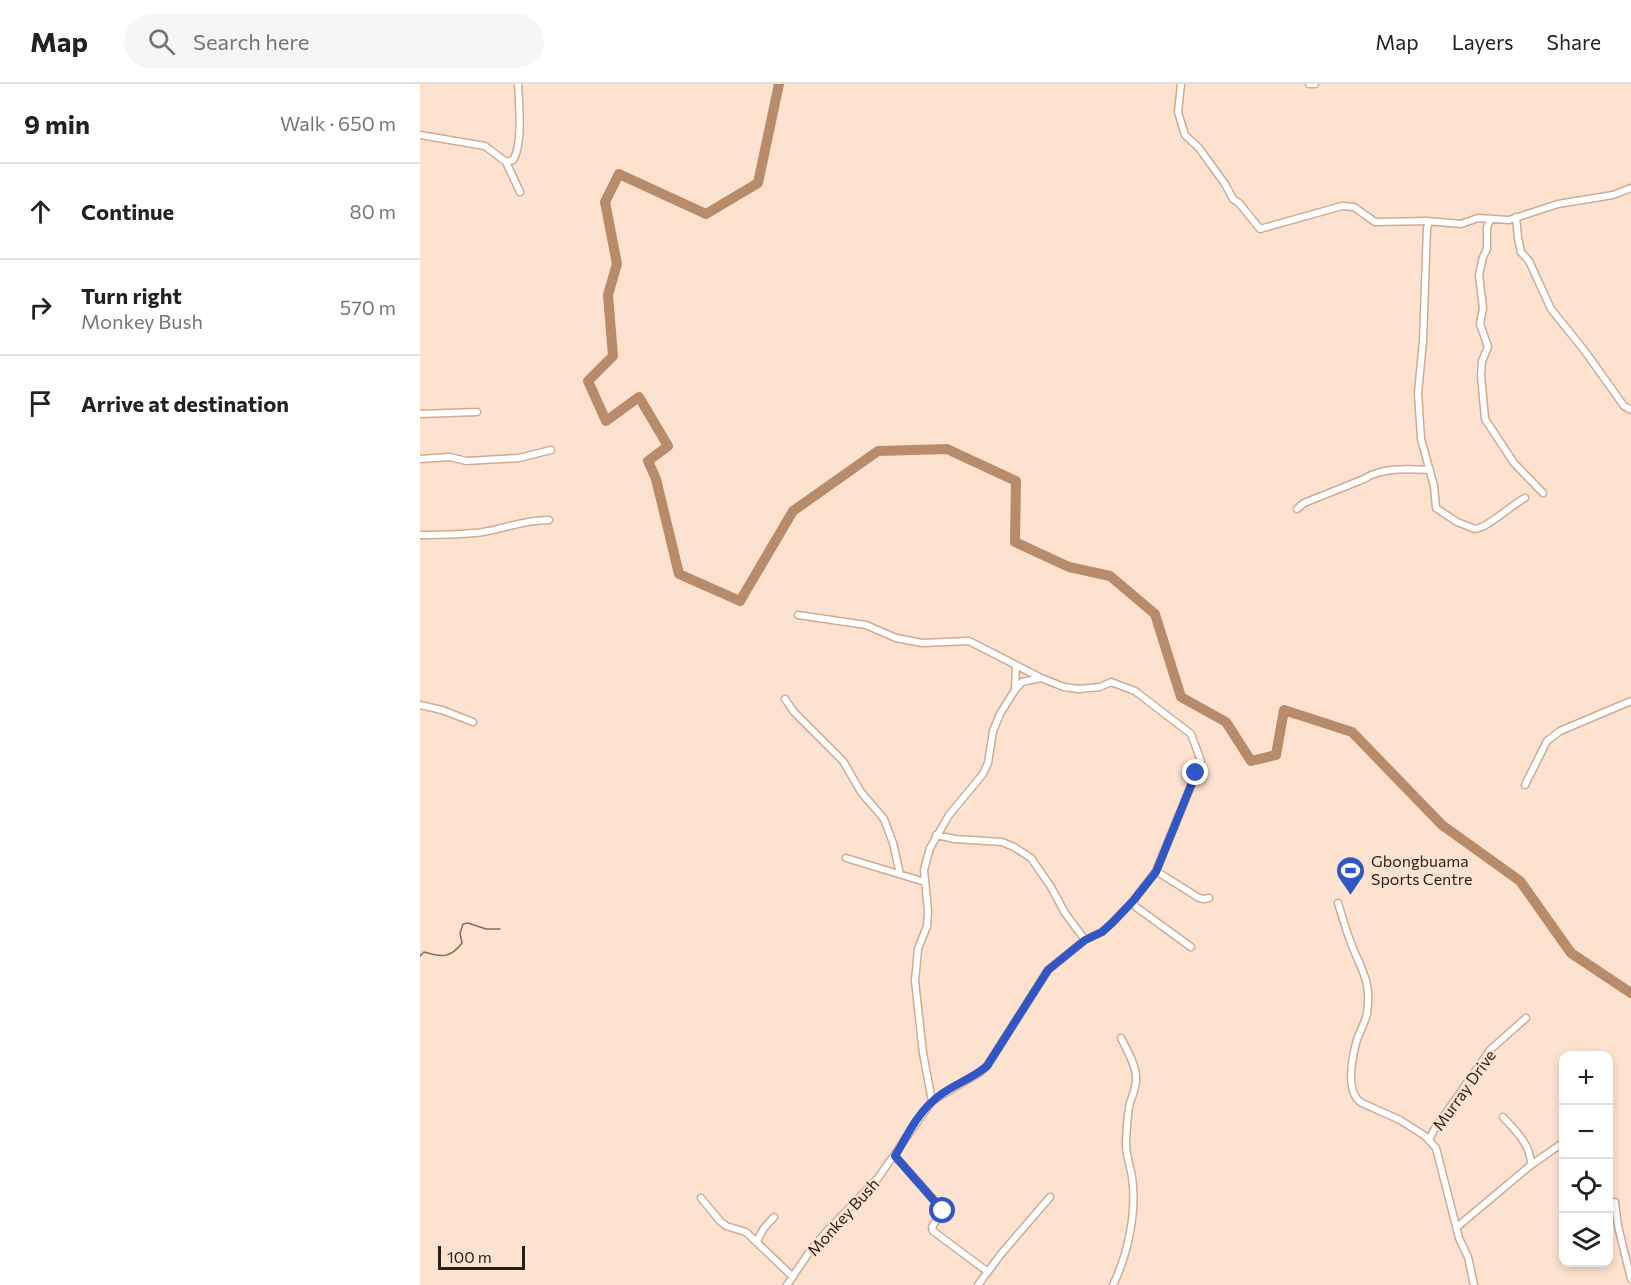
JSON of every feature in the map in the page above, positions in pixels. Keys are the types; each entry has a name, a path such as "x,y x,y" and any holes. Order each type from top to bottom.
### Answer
{"street":[{"path":"506,162 513,160 516,155 518,84"},
{"path":"1181,84 1178,112 1185,135 1199,148 1225,184 1230,195 1260,229 1342,206 1354,207 1374,222 1461,224 1478,218 1503,221 1558,204 1613,195 1631,188"},
{"path":"1308,84 1315,84"},
{"path":"420,135 485,146 506,162 520,192"},
{"path":"1516,218 1521,252 1529,261 1551,309 1624,406 1631,410"},
{"path":"1491,219 1487,227 1487,249 1479,275 1482,308 1480,324 1488,347 1482,361 1481,375 1485,419 1515,463 1544,493"},
{"path":"1430,222 1427,228 1423,340 1418,393 1421,439 1437,508 1470,529 1482,528 1510,506 1525,498"},
{"path":"420,414 477,412"},
{"path":"420,459 450,457 466,461 519,458 551,450"},
{"path":"1296,509 1315,498 1378,473 1430,470"},
{"path":"420,535 466,534 522,521 549,519"},
{"path":"798,615 866,625 890,636 922,643 969,641 1041,678"},
{"path":"1015,690 1016,665"},
{"path":"932,1101 923,1053 915,981 918,949 927,926 924,870 926,859 936,835 949,815 983,774 988,763 993,731 1000,714 1015,690 1025,681 1041,678"},
{"name":"Monkey Bush","path":"787,1285 827,1231 867,1192 895,1156 932,1101 987,1066 1041,978 1060,959 1085,940 1102,932 1133,901 1156,872 1201,761 1191,734 1129,687 1111,682 1100,687 1072,689 1041,678"},
{"path":"785,699 799,717 843,761 861,792 884,819 893,843 900,873"},
{"path":"1525,785 1547,741 1560,731 1631,702"},
{"path":"420,705 442,710 473,722"},
{"path":"936,835 955,839 1002,842 1031,858 1065,913 1085,940"},
{"path":"846,858 925,882"},
{"path":"1156,872 1199,898 1209,898"},
{"path":"1133,901 1136,908 1191,947"},
{"path":"1338,903 1368,987 1367,1015 1356,1045 1352,1076 1353,1093 1358,1101 1400,1120 1429,1140 1436,1148 1459,1238 1468,1257 1474,1285"},
{"name":"Murray Drive","path":"1429,1140 1490,1050 1526,1018"},
{"path":"1113,1285 1130,1231 1132,1177 1126,1146 1130,1104 1137,1078 1121,1038"},
{"path":"1503,1117 1520,1134 1530,1154 1531,1165"},
{"path":"1457,1227 1531,1165 1559,1145"},
{"path":"895,1156 943,1210 932,1227 933,1231 987,1272"},
{"path":"978,1285 1012,1239 1050,1197"},
{"path":"701,1198 726,1226 746,1232 793,1277"},
{"path":"1615,1202 1620,1237 1631,1279"},
{"path":"757,1241 764,1228 774,1217"}],"waterway":[{"path":"779,84 758,183 706,214 619,174 605,202 617,264 608,295 613,356 588,381 606,421 639,397 668,446 648,461 656,479 679,574 740,601 793,511 878,451 947,449 1016,481 1015,542 1069,567 1110,576 1155,614 1181,697 1226,722 1251,761 1276,755 1284,710 1352,732 1442,825 1520,881 1571,953 1631,993"},
{"path":"420,956 424,952 440,956 453,952 462,943 460,933 463,924 468,923 486,929 500,929"}],"place":[{"name":"Gbongbuama Sports Centre","path":"1350,896"}],"route":[{"path":"943,1211 895,1156 932,1101 987,1066 1048,970 1085,940 1102,932 1112,923 1156,872 1196,773"}]}
